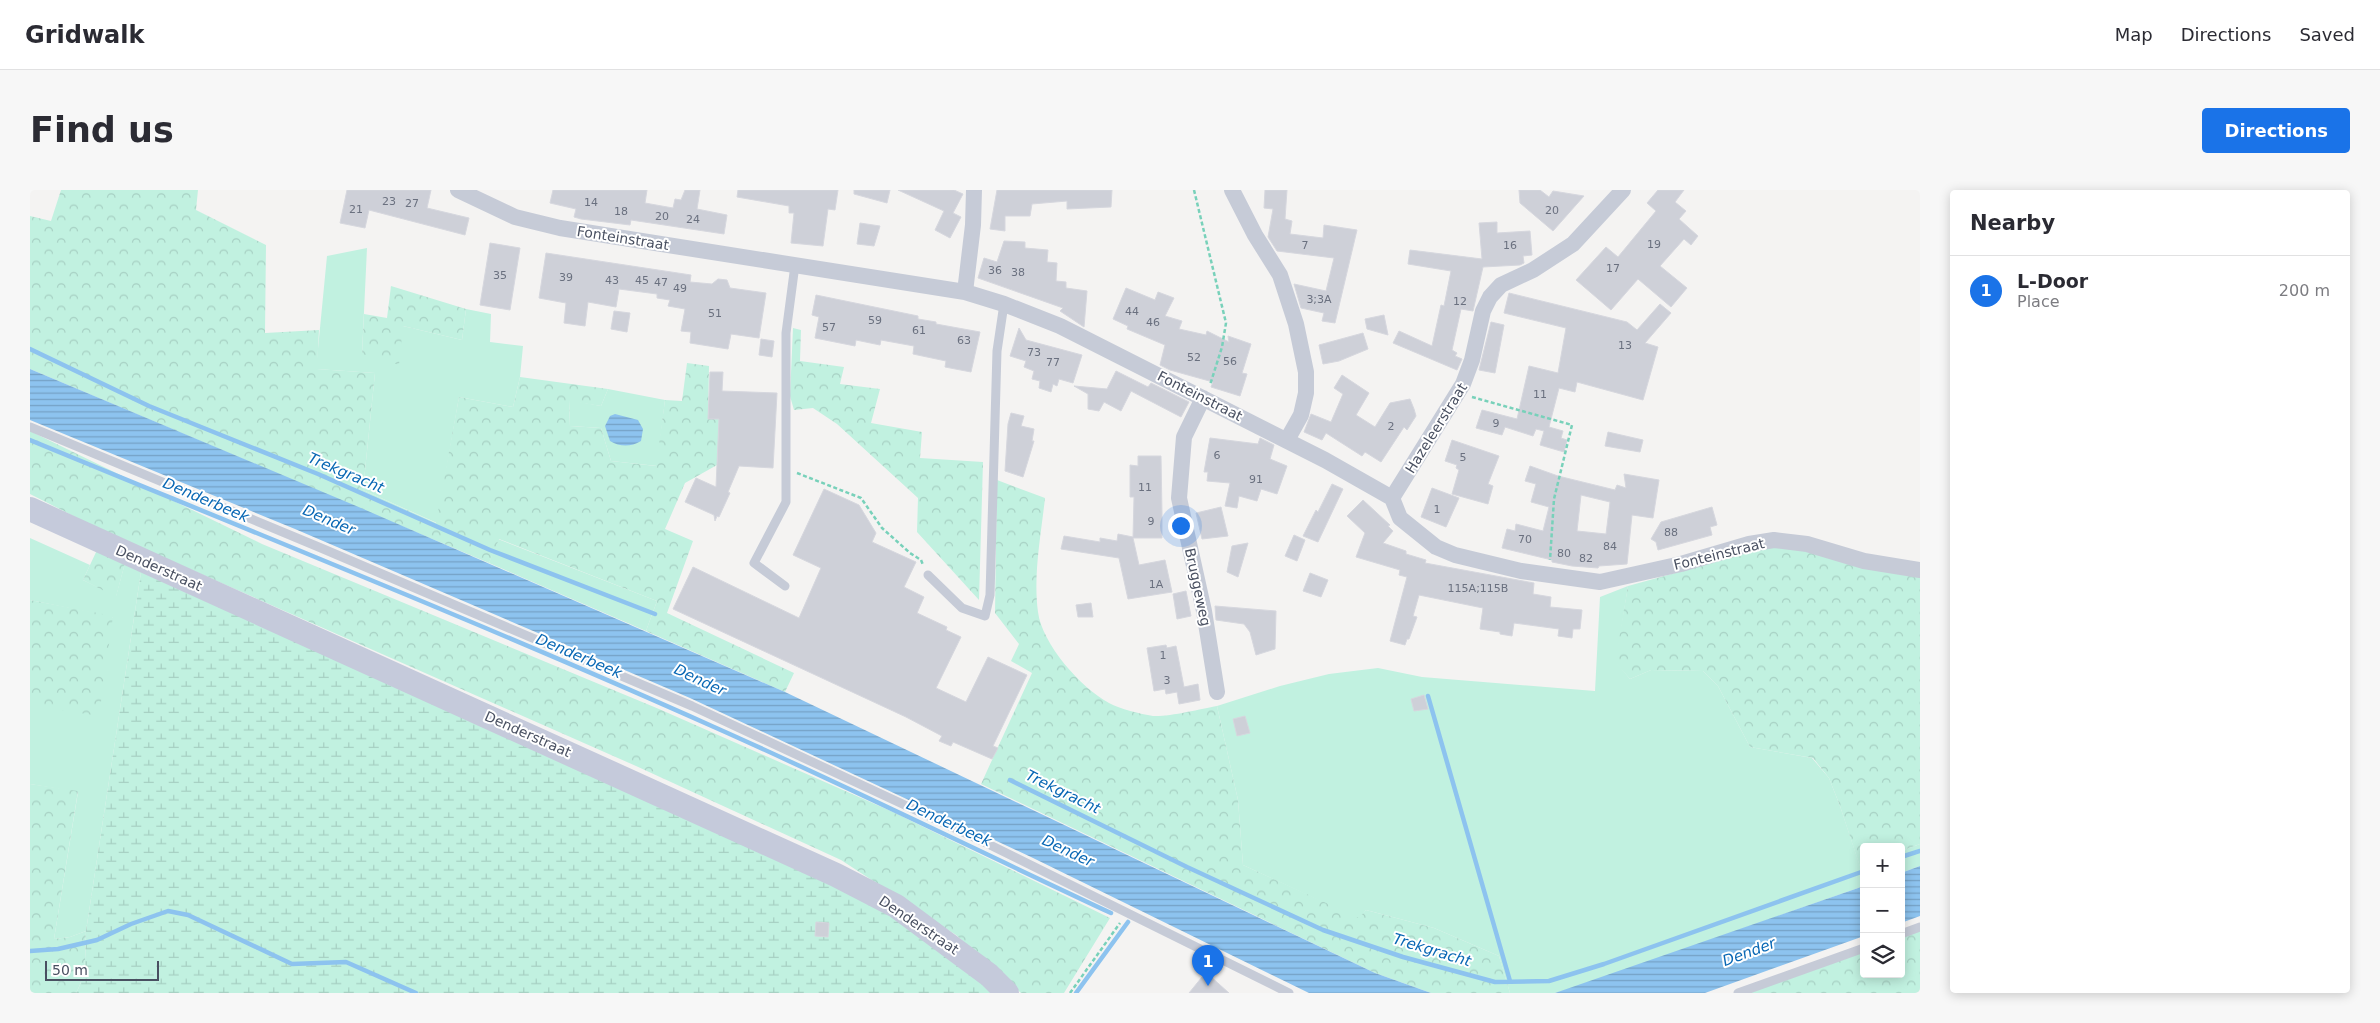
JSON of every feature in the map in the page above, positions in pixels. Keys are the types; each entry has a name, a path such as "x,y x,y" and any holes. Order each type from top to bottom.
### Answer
{"street":[{"name":"Fonteinstraat","path":"458,190 515,216 560,228 965,292 1004,304 1060,326 1394,495 1400,518 1436,547 1456,555 1512,569 1600,582 1681,564 1749,544 1774,540 1807,544 1864,561 1920,570"},
{"path":"965,292 973,225 974,190"},
{"path":"1232,190 1255,235 1280,275 1296,324 1306,372 1306,393 1301,415 1288,440"},
{"name":"Hazeleerstraat","path":"1394,495 1458,393 1468,373 1483,311 1490,297 1501,286 1534,270 1573,244 1620,190"},
{"name":"Bruggeweg","path":"1205,399 1184,437 1179,498 1204,611 1217,692"},
{"name":"Denderstraat","path":"30,509 836,875 896,906 989,975 1007,993"}],"lane":[{"path":"785,586 754,563 786,502 786,333 795,265"},
{"path":"928,575 962,608 985,616 990,595 997,350 1004,304"},
{"path":"30,427 321,548 692,706 982,841 1289,993"},
{"path":"1904,933 1920,927"},
{"path":"1738,993 1860,949"}],"path":[{"path":"1194,190 1226,323 1222,347 1205,399"},
{"path":"1458,393 1572,425 1554,500 1554,520 1547,575"},
{"path":"786,469 861,498 882,528 910,553 921,560 928,575"},
{"path":"1070,993 1127,912"}],"green space":[{"path":"61,190 198,190 196,210 266,245 265,333 319,330 317,369 375,373 363,490 436,523 459,397 513,407 520,377 608,389 601,406 569,401 570,426 601,428 611,461 656,466 665,400 682,401 687,363 709,366 708,418 719,419 717,465 685,483 665,529 693,541 667,613 794,673 785,692 646,631 657,601 499,539 489,563 30,369 30,216 51,221"},
{"path":"367,248 362,354 403,326 462,340 466,309 491,314 490,342 523,346 520,377 513,407 459,397 437,523 363,490 375,373 316,369 327,256"},
{"path":"391,286 466,309 462,340 403,326 399,365 362,354 364,314 387,318"},
{"path":"793,328 801,330 800,361 844,367 840,384 880,389 871,423 922,432 920,458 983,462 979,600 917,532 918,498 837,424 813,408 794,410 790,396"},
{"path":"608,389 665,400 657,466 611,461 601,428 570,426 569,400 601,406"},
{"path":"30,431 262,544 659,709 893,812 1110,918 1064,993 1021,993 956,935 841,860 636,766 101,530 30,494"},
{"path":"997,480 1045,498 1036,584 1038,612 1047,638 1064,664 1075,676 1109,703 1142,714 1153,716 1167,715 1217,706 1238,800 1243,865 1359,918 1366,910 1434,928 1499,956 1510,993 1431,993 1375,973 981,784 1032,673 1011,661 1019,644 995,613"},
{"path":"30,538 90,565 83,580 116,596 125,563 141,572 86,931 70,937 54,939 78,792 30,784 30,705 37,705 113,617 30,600"},
{"path":"498,539 657,601 646,631 489,563"},
{"path":"1780,547 1805,550 1920,575 1920,844 1905,850 1905,843 1860,843 1860,867 1829,778 1813,758 1750,747 1718,686 1703,671 1651,670 1630,679 1615,662 1628,586 1762,549"},
{"path":"97,550 125,563 116,597 83,580"},
{"path":"141,572 854,893 899,921 994,993 76,993 84,971 86,931"},
{"path":"1628,586 1616,662 1630,679 1651,670 1703,671 1718,686 1750,747 1812,758 1829,778 1840,806 1860,866 1860,887 1567,990 1555,993 1510,993 1499,956 1434,928 1366,910 1359,919 1243,865 1238,800 1217,706 1280,686 1329,674 1378,668 1422,677 1595,691 1600,597"},
{"path":"30,600 113,616 99,716 30,705"},
{"path":"30,784 78,791 54,939 70,937 86,931 84,971 76,993 30,993"},
{"path":"1920,844 1920,866 1905,872 1905,850"},
{"path":"1920,931 1920,993 1749,993 1860,952 1860,978 1905,978 1905,937"}],"water":[{"name":"Dender","path":"30,369 361,508 785,692 1375,973 1431,993 1309,993 1031,857 690,698 295,529 30,420"},
{"path":"615,414 638,420 643,429 641,441 626,445 610,441 605,426 610,416"},
{"path":"1920,866 1920,916 1905,922 1905,888 1905,872"},
{"name":"Dender","path":"1860,887 1860,937 1705,993 1555,993"}],"building":[{"path":"347,190 431,190 427,208 469,218 465,235 369,210 365,228 340,223"},
{"path":"553,190 647,190 645,203 673,208 675,199 681,200 685,190 700,190 697,209 727,215 724,234 631,220 630,225 581,219 574,217 576,209 550,203"},
{"path":"738,190 838,190 835,210 828,209 823,246 791,243 794,213 789,213 789,206 737,197"},
{"path":"854,190 890,190 887,203 854,194"},
{"path":"898,190 954,190 963,194 953,213 961,217 950,238 935,230 944,211"},
{"path":"997,190 1112,190 1111,207 1067,209 1067,201 1032,204 1030,216 1005,216 1005,231 990,229"},
{"path":"1265,190 1287,190 1285,219 1292,221 1290,234 1323,238 1324,225 1357,230 1335,323 1322,321 1324,313 1301,308 1294,284 1326,291 1334,258 1277,251 1268,237 1273,209 1264,208"},
{"path":"1519,190 1540,190 1549,197 1553,191 1584,196 1553,231 1520,203"},
{"path":"1658,190 1684,190 1675,202 1686,211 1679,219 1698,236 1691,245 1684,239 1660,266 1687,288 1671,307 1638,279 1611,310 1576,280 1606,247 1618,257 1656,211 1647,203"},
{"path":"1497,222 1497,233 1530,231 1532,255 1523,256 1524,263 1520,265 1483,267 1473,311 1461,309 1452,350 1457,353 1455,356 1462,359 1457,370 1393,343 1399,331 1432,346 1441,305 1444,306 1451,271 1408,264 1410,250 1482,259 1479,223"},
{"path":"860,223 880,226 874,246 857,244"},
{"path":"1004,241 1025,242 1025,248 1048,250 1047,262 1057,263 1056,281 1066,282 1066,288 1087,291 1084,327 1060,311 1063,308 978,278 984,258 997,262"},
{"path":"490,243 520,248 510,310 480,305"},
{"path":"546,253 691,275 690,282 712,284 718,279 727,280 730,288 766,293 759,338 731,334 728,349 690,343 691,332 681,331 685,309 668,306 670,300 657,298 657,294 619,289 616,307 588,302 585,326 564,323 566,303 539,298"},
{"path":"1126,288 1155,300 1158,292 1174,298 1165,316 1182,321 1179,329 1206,335 1207,331 1229,342 1228,336 1251,344 1242,373 1247,374 1240,396 1211,387 1213,382 1170,370 1160,365 1165,345 1127,329 1128,326 1113,319"},
{"path":"1509,293 1627,322 1637,330 1660,304 1671,313 1645,343 1658,347 1643,400 1577,382 1575,392 1559,388 1549,427 1563,431 1561,438 1567,440 1564,452 1540,445 1544,431 1536,429 1533,436 1505,427 1502,435 1476,428 1482,410 1517,419 1529,366 1558,373 1566,328 1504,313"},
{"path":"816,295 918,316 918,319 936,322 936,324 980,332 971,372 945,367 946,361 913,354 914,346 881,340 880,345 856,340 855,346 815,338 819,317 812,315"},
{"path":"614,311 630,313 627,332 611,329"},
{"path":"1384,315 1388,335 1367,329 1365,319"},
{"path":"1491,322 1504,325 1495,373 1479,370"},
{"path":"1019,328 1026,340 1082,355 1073,383 1059,379 1057,386 1053,384 1051,392 1039,388 1040,381 1032,379 1034,371 1024,367 1026,361 1010,356"},
{"path":"1363,333 1368,349 1339,361 1323,364 1319,345"},
{"path":"761,339 774,341 772,357 759,355"},
{"path":"1116,371 1148,387 1151,383 1189,402 1181,417 1131,391 1121,411 1104,402 1099,411 1088,409 1088,394 1074,386 1107,389"},
{"path":"710,372 723,372 722,391 777,393 773,468 739,466 728,492 730,493 719,517 717,516 715,521 714,515 685,502 696,478 716,487 719,419 708,419"},
{"path":"1342,375 1369,393 1356,415 1375,427 1390,403 1410,399 1416,416 1407,430 1404,427 1381,462 1365,452 1362,456 1326,433 1322,440 1304,432 1311,414 1331,422 1343,394 1334,388"},
{"path":"1011,413 1024,416 1021,426 1034,429 1032,441 1034,441 1023,477 1005,471 1008,424"},
{"path":"1608,432 1643,440 1640,452 1605,446"},
{"path":"1210,438 1258,444 1260,438 1274,445 1270,459 1287,466 1277,494 1261,489 1257,501 1239,496 1237,508 1225,506 1230,483 1207,481 1208,472 1204,472"},
{"path":"1452,440 1499,456 1488,484 1493,486 1488,504 1452,494 1459,470 1456,468 1457,465 1445,461"},
{"path":"1138,456 1161,456 1162,513 1162,538 1133,538 1139,565 1165,560 1172,592 1128,599 1119,558 1061,549 1064,536 1100,542 1100,538 1117,541 1118,534 1133,537 1134,497 1130,497 1130,465 1138,466"},
{"path":"1530,466 1558,476 1615,490 1617,485 1626,488 1624,474 1659,480 1653,518 1632,515 1627,564 1599,566 1598,568 1552,562 1552,560 1502,548 1507,529 1515,531 1516,524 1543,531 1549,507 1531,502 1536,484 1525,481","holes":["1581,495 1610,502 1606,534 1577,531"]},
{"path":"1332,484 1343,489 1318,542 1303,536"},
{"path":"1432,488 1459,498 1446,527 1421,517"},
{"path":"824,489 859,505 876,533 872,542 916,562 904,587 924,597 917,613 947,627 946,630 961,637 936,688 966,702 988,657 1027,675 993,746 998,748 992,759 953,742 951,746 939,741 942,736 906,717 673,609 693,567 799,618 821,568 793,555"},
{"path":"1363,500 1390,525 1388,526 1393,531 1383,543 1406,551 1406,554 1426,560 1425,563 1534,583 1533,594 1551,597 1550,607 1582,610 1580,629 1573,629 1572,638 1558,636 1559,629 1514,623 1512,636 1500,634 1500,632 1480,629 1483,608 1419,595 1413,616 1417,617 1409,639 1407,639 1405,645 1390,641 1407,577 1399,575 1400,570 1356,557 1365,533 1347,516"},
{"path":"1221,507 1228,536 1202,539 1196,513"},
{"path":"1712,507 1717,525 1710,527 1712,535 1658,550 1656,542 1651,539 1661,522"},
{"path":"1294,535 1305,540 1297,561 1285,556"},
{"path":"1248,543 1238,577 1227,572 1232,546"},
{"path":"1310,573 1328,580 1321,597 1303,591"},
{"path":"1186,591 1191,616 1177,619 1173,594"},
{"path":"1091,603 1093,617 1078,617 1076,605"},
{"path":"1215,606 1276,611 1275,649 1256,655 1250,632 1244,624 1216,620"},
{"path":"1166,645 1167,648 1176,646 1184,687 1198,684 1200,700 1179,704 1177,692 1166,694 1165,689 1154,691 1147,648"},
{"path":"1424,695 1428,709 1414,711 1411,699"},
{"path":"1245,716 1250,733 1237,736 1233,719"},
{"path":"816,922 829,923 828,937 815,936"},
{"path":"1209,975 1229,993 1189,993 1202,977 1205,979"}],"waterway":[{"name":"Trekgracht","path":"30,349 149,406 318,474 490,550 655,614"},
{"name":"Denderbeek","path":"30,440 373,581 714,727 1111,913"},
{"path":"1428,696 1510,981"},
{"name":"Trekgracht","path":"1010,780 1187,867 1323,930 1403,957 1495,982 1549,981 1604,964 1860,872"},
{"name":"Trekgracht","path":"1905,856 1920,851"},
{"path":"30,951 58,949 97,940 131,924 168,911 188,915 292,964 346,962 416,993"},
{"name":"Denderbeek","path":"1076,993 1128,922"}],"place":[{"name":"L-Door","path":"1208,986"}]}
